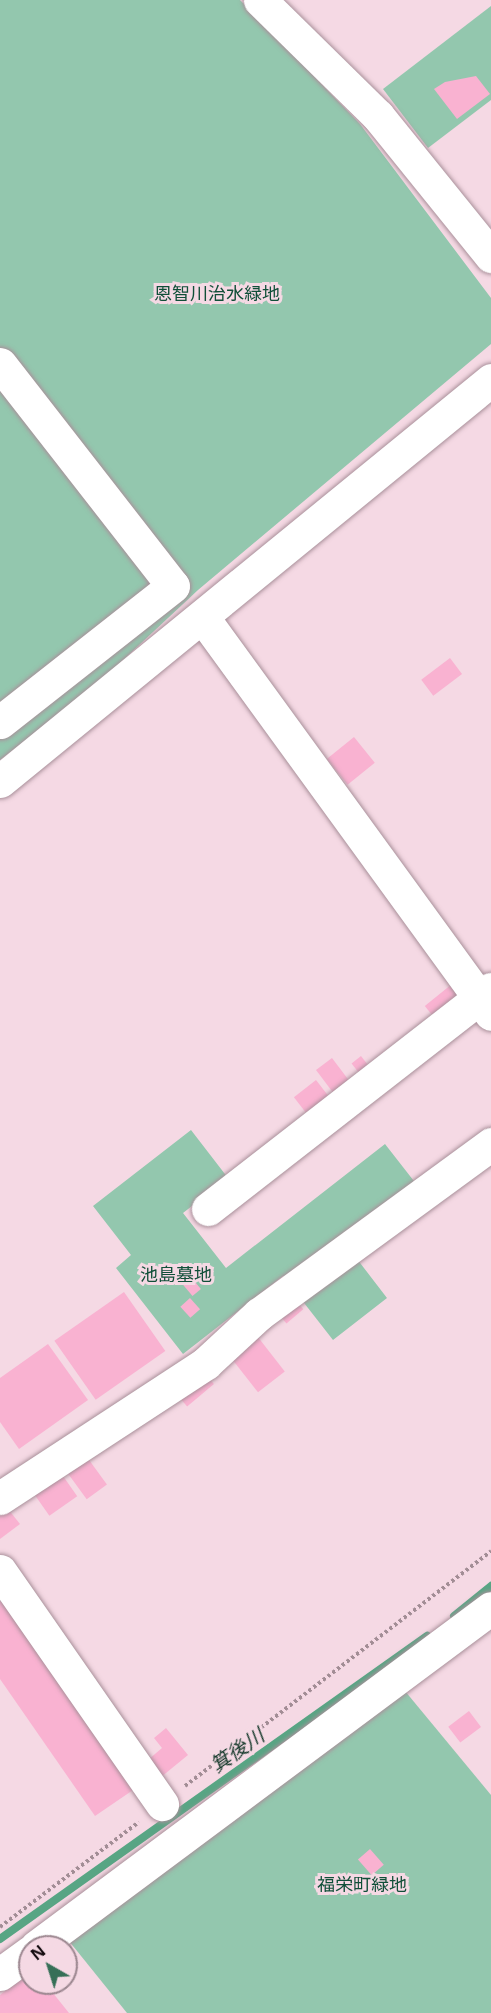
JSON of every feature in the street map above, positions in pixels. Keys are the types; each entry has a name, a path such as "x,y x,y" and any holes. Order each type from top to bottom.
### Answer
{"street":[{"path":"260,0 378,116 491,256"},
{"path":"0,364 172,586 0,722"},
{"path":"0,781 204,619 491,380"},
{"path":"204,619 487,1000 208,1209"},
{"path":"0,1498 206,1363 259,1314 491,1144"},
{"path":"0,1571 162,1804"},
{"path":"52,1935 491,1608"},
{"path":"0,1974 18,1961"}],"path":[{"path":"0,1927 491,1551"}],"green space":[{"name":"恩智川治水緑地","path":"0,0 240,0 360,124 491,298 491,344 198,590 93,688 0,760"},
{"path":"491,6 491,100 428,148 383,89"},
{"name":"池島墓地","path":"191,1130 228,1178 183,1213 226,1268 385,1144 417,1185 344,1242 387,1298 333,1340 283,1276 183,1354 116,1268 131,1255 93,1206"},
{"name":"福栄町緑地","path":"405,1691 491,1795 491,2013 127,2013 78,1952 77,1935"}],"building":[{"path":"476,76 490,94 457,119 434,89 445,82"},
{"path":"450,658 462,674 433,696 421,680"},
{"path":"354,737 375,763 348,785 327,759"},
{"path":"452,984 464,999 437,1021 425,1006"},
{"path":"361,1056 372,1070 363,1078 352,1063"},
{"path":"332,1058 351,1083 335,1095 316,1070"},
{"path":"316,1080 331,1099 309,1116 294,1097"},
{"path":"190,1276 201,1289 193,1296 182,1283"},
{"path":"124,1292 165,1351 96,1400 54,1341"},
{"path":"293,1297 303,1309 286,1323 276,1311"},
{"path":"190,1298 200,1309 190,1318 180,1307"},
{"path":"254,1332 285,1371 258,1392 227,1353"},
{"path":"48,1344 88,1400 19,1449 0,1422 0,1378"},
{"path":"203,1371 214,1384 187,1407 176,1393"},
{"path":"84,1453 107,1485 87,1499 64,1468"},
{"path":"56,1466 77,1496 49,1516 28,1486"},
{"path":"4,1504 20,1524 0,1539 0,1507"},
{"path":"5,1599 136,1788 95,1816 0,1679 0,1602"},
{"path":"469,1711 481,1727 460,1743 448,1727"},
{"path":"166,1728 188,1755 155,1782 142,1765 162,1748 154,1738"},
{"path":"370,1849 384,1865 372,1875 358,1859"},
{"path":"18,1981 18,1995 55,1995 69,2013 0,2013 0,1995"}],"waterway":[{"name":"箕後川","path":"454,1616 491,1586"},
{"name":"箕後川","path":"0,1939 427,1636"}]}
